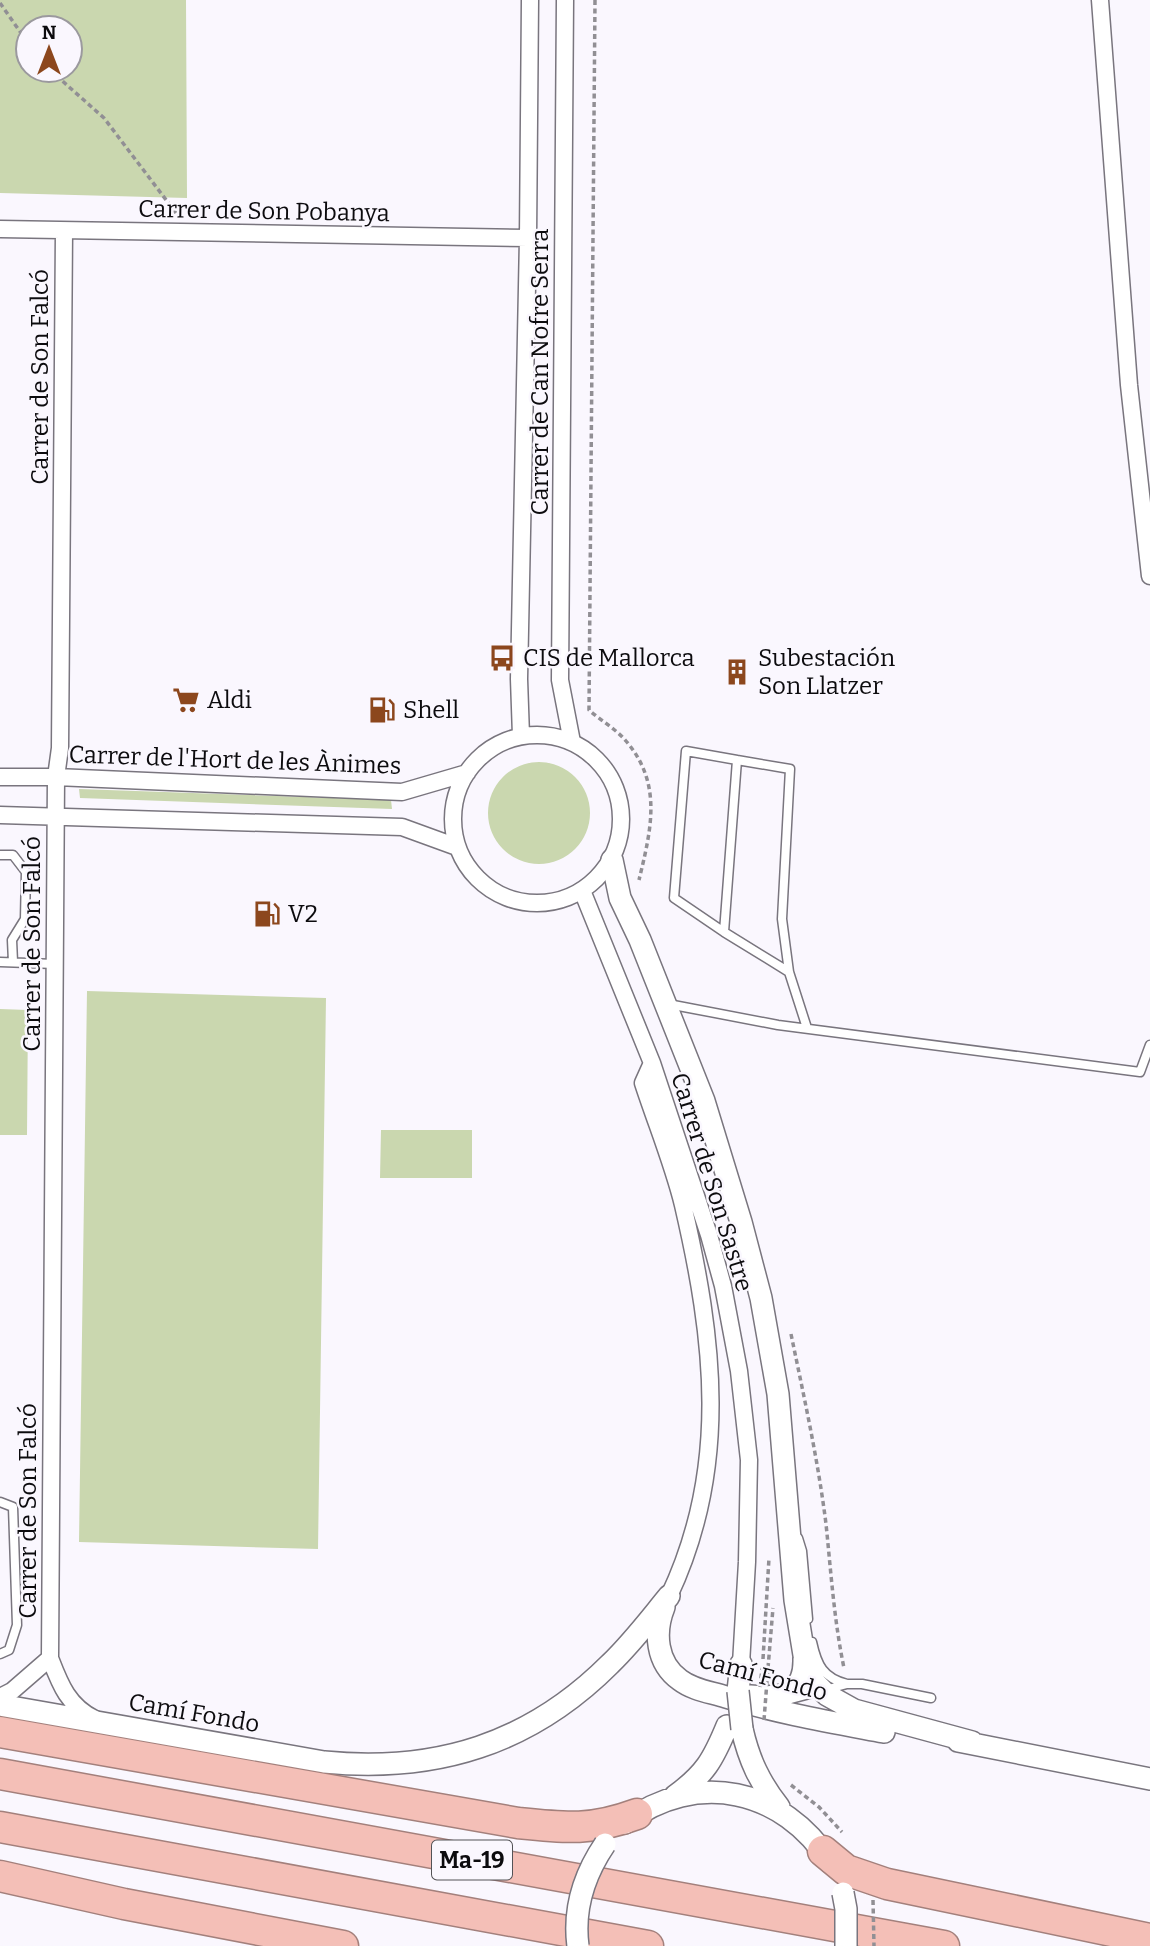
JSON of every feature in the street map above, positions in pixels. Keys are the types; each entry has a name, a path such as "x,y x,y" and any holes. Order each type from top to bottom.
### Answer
{"highway":[{"path":"0,1732 518,1823 575,1829 611,1823 637,1814"},
{"name":"Ma-19","path":"0,1774 944,1946"},
{"name":"Ma-19","path":"0,1827 648,1946"},
{"path":"823,1851 846,1870 887,1884 1150,1939"},
{"path":"0,1876 124,1904 343,1946"}],"street":[{"name":"Carrer de Can Nofre Serra","path":"521,736 530,0"},
{"name":"Carrer de Can Nofre Serra","path":"565,0 560,680 572,742"},
{"path":"1100,0 1129,385 1150,576"},
{"name":"Carrer de Son Pobanya","path":"0,229 528,238"},
{"name":"Carrer de Son Falcó","path":"50,1658 56,777 60,748 64,231"},
{"path":"521,736 556,737 572,742 596,758 613,780 622,806 621,834 612,860 583,893 544,904 517,902 491,891 471,872 457,847 453,822 456,796 467,773 481,756 500,743 521,736"},
{"name":"Carrer de l'Hort de les Ànimes","path":"0,777 402,792 467,773"},
{"path":"0,815 402,827 457,847"},
{"path":"612,860 620,898 704,1101 753,1266 776,1381 795,1600 804,1655 816,1684 839,1703 866,1715 915,1725 972,1742"},
{"name":"Carrer de Son Sastre","path":"583,893 652,1063 723,1286 739,1371 748,1460 746,1601 751,1666"},
{"path":"652,1063 643,1083 682,1203 701,1294 710,1374 707,1478 691,1542 669,1596"},
{"name":"Camí Fondo","path":"669,1596 659,1618 657,1632 662,1658 679,1680 694,1688 774,1712 914,1737 972,1742 1150,1779"},
{"name":"Camí Fondo","path":"0,1705 324,1762 374,1765 444,1758 520,1732 559,1707 622,1653 669,1596"},
{"path":"713,1693 772,1698 794,1689 802,1681 804,1655"},
{"path":"0,1697 12,1691 50,1658 70,1702 86,1715 105,1724"},
{"path":"751,1666 738,1691 747,1750 756,1774 783,1812"},
{"path":"672,1799 698,1779 713,1756 744,1729"},
{"path":"578,1946 577,1917 580,1897 590,1868 622,1825 637,1814 672,1799 695,1794 721,1793 759,1801 783,1812 800,1824 823,1851 833,1866 843,1893 846,1946"}],"lane":[{"path":"789,972 674,898 687,751 790,769 782,919 789,972 807,1028"},
{"path":"724,932 737,760"},
{"path":"0,855 13,855 26,872 25,919 12,940 13,962"},
{"path":"0,962 55,964"},
{"path":"665,1003 807,1028 1140,1072 1150,1045"},
{"path":"787,1498 802,1551 808,1618 815,1655 823,1672 831,1679 847,1684"},
{"path":"0,1502 13,1507 17,1625 9,1650 0,1654"},
{"path":"772,1698 793,1699 847,1684 862,1684 931,1698"}],"path":[{"path":"595,0 589,710 626,741 645,771 653,808 639,881 643,891"},
{"path":"0,3 14,23"},
{"path":"66,84 104,118 191,233"},
{"path":"751,1666 769,1551"},
{"path":"744,1729 768,1668"},
{"path":"873,1900 874,1946"}],"green space":[{"path":"0,0 186,0 187,198 0,193"},
{"path":"539,762 568,770 582,784 590,813 582,842 568,856 539,864 510,856 496,842 488,813 496,784 510,770"},
{"path":"79,789 391,800 392,809 80,798"},
{"path":"87,991 326,998 318,1549 79,1542"},
{"path":"0,1009 28,1010 27,1135 0,1135"},
{"path":"381,1130 472,1130 472,1178 380,1178"}],"place":[{"name":"CIS de Mallorca","path":"502,658"},
{"name":"Subestación Son Llatzer","path":"737,672"},
{"name":"Aldi","path":"186,700"},
{"name":"Shell","path":"382,710"},
{"name":"V2","path":"267,914"}]}
